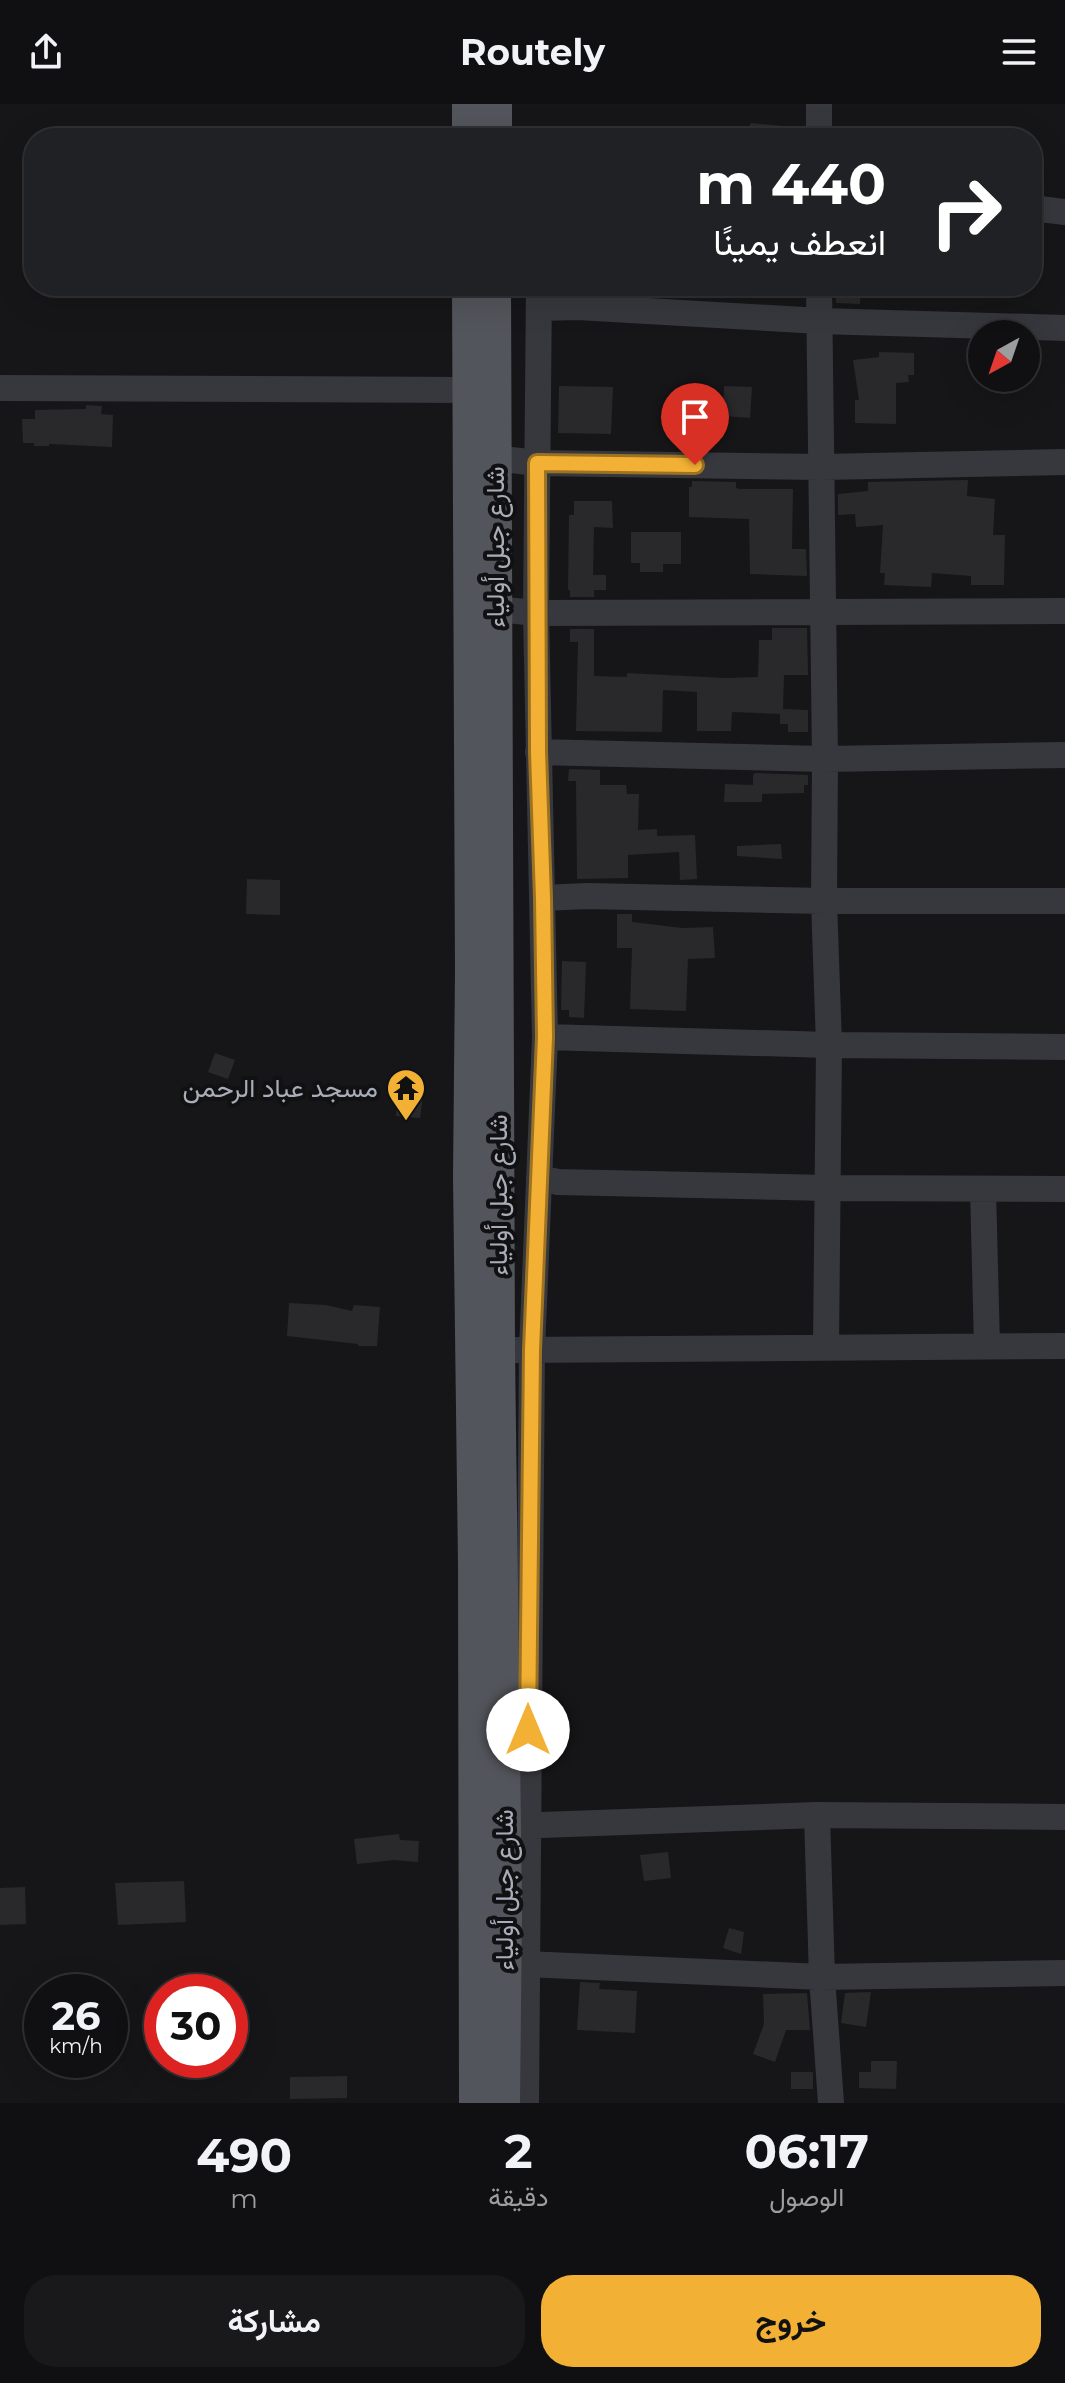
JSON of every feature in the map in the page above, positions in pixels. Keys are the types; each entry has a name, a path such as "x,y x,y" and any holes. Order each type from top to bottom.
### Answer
{"main road":[{"path":"469,104 469,128"},
{"path":"495,104 495,128"},
{"name":"شارع جبل أولياء","path":"469,296 470,1193 475,1564 476,2103"},
{"name":"شارع جبل أولياء","path":"494,296 498,1350 515,1826 503,2103"}],"street":[{"path":"819,104 819,128"},
{"path":"1042,209 1065,212"},
{"path":"819,296 824,901 829,1045 826,1346"},
{"path":"526,2103 525,1964 515,1826 545,1037 536,613 539,297 578,307 820,321 1065,328"},
{"path":"0,388 469,390"},
{"path":"494,458 537,463 822,467 1065,462"},
{"path":"495,609 536,613 1065,611"},
{"path":"538,752 825,759 1065,755"},
{"path":"543,898 1065,901"},
{"path":"545,1037 829,1045 1065,1047"},
{"path":"539,1178 558,1182 826,1188 1065,1189"},
{"path":"983,1189 987,1346"},
{"path":"498,1350 1065,1346"},
{"path":"515,1826 817,1815 1065,1817"},
{"path":"817,1815 822,1977 831,2103"},
{"path":"525,1964 822,1977 1065,1973"}],"building":[{"path":"751,123 794,127 794,128 748,128"},
{"path":"836,296 860,296 860,304 836,303"},
{"path":"879,352 914,353 914,375 908,375 909,382 896,383 896,424 855,423 855,400 859,400 853,360 879,357"},
{"path":"559,386 613,387 611,434 558,433"},
{"path":"724,386 752,387 750,418 723,416"},
{"path":"86,405 102,406 101,414 113,415 112,447 34,446 34,443 23,443 22,419 35,419 35,410 86,409"},
{"path":"968,480 967,496 995,499 993,535 1005,535 1004,585 971,585 971,576 932,573 931,587 884,585 885,573 880,573 883,525 856,527 855,514 838,515 838,494 868,491 868,482"},
{"path":"692,481 736,482 736,488 740,489 793,489 792,549 806,549 807,576 750,574 749,519 689,517 689,487 692,487"},
{"path":"574,501 612,501 613,528 594,527 593,575 606,575 606,590 594,590 594,597 570,597 568,590 569,515 574,515"},
{"path":"631,532 681,532 681,564 663,564 663,572 640,572 640,563 631,563"},
{"path":"772,628 807,628 808,675 784,675 783,709 808,710 808,732 788,732 788,724 780,724 780,714 732,712 731,731 697,731 697,692 663,690 662,732 576,731 578,642 570,642 570,629 594,629 594,676 627,677 627,673 726,678 758,677 759,640 772,640"},
{"path":"569,769 600,770 600,785 626,785 627,794 639,794 638,830 657,829 657,836 695,835 697,879 680,880 679,852 628,855 628,878 577,879 576,781 568,781"},
{"path":"755,773 808,775 808,785 804,785 804,793 762,794 762,802 724,802 725,784 753,785"},
{"path":"781,844 782,859 737,856 737,846"},
{"path":"247,879 280,880 280,915 246,914"},
{"path":"617,914 632,914 632,922 682,928 713,927 715,958 688,959 686,1011 630,1009 632,948 617,948"},
{"path":"562,961 586,962 584,1018 569,1017 569,1010 561,1010"},
{"path":"215,1053 235,1060 228,1079 208,1072"},
{"path":"398,1092 423,1095 420,1118 396,1116"},
{"path":"289,1303 326,1305 352,1311 354,1305 380,1307 377,1346 287,1336"},
{"path":"399,1834 400,1840 419,1841 418,1862 394,1860 357,1864 354,1839"},
{"path":"668,1852 671,1878 644,1881 640,1855"},
{"path":"184,1881 186,1922 118,1925 115,1883"},
{"path":"25,1887 26,1924 0,1925 0,1888"},
{"path":"729,1928 744,1932 741,1954 723,1948"},
{"path":"580,1982 600,1983 599,1989 637,1991 635,2033 577,2030"},
{"path":"871,1992 866,2027 841,2023 845,1993"},
{"path":"807,1993 810,2030 786,2030 775,2062 753,2054 764,2024 763,1994"},
{"path":"871,2061 897,2061 896,2089 859,2088 859,2072 871,2072"},
{"path":"791,2072 813,2072 813,2089 791,2089"},
{"path":"347,2076 347,2098 290,2099 290,2077"}],"place":[{"name":"مسجد عباد الرحمن","path":"406,1122"}],"route":[{"path":"528,1730 532,1350 545,1037 536,613 537,463 695,465"}]}
